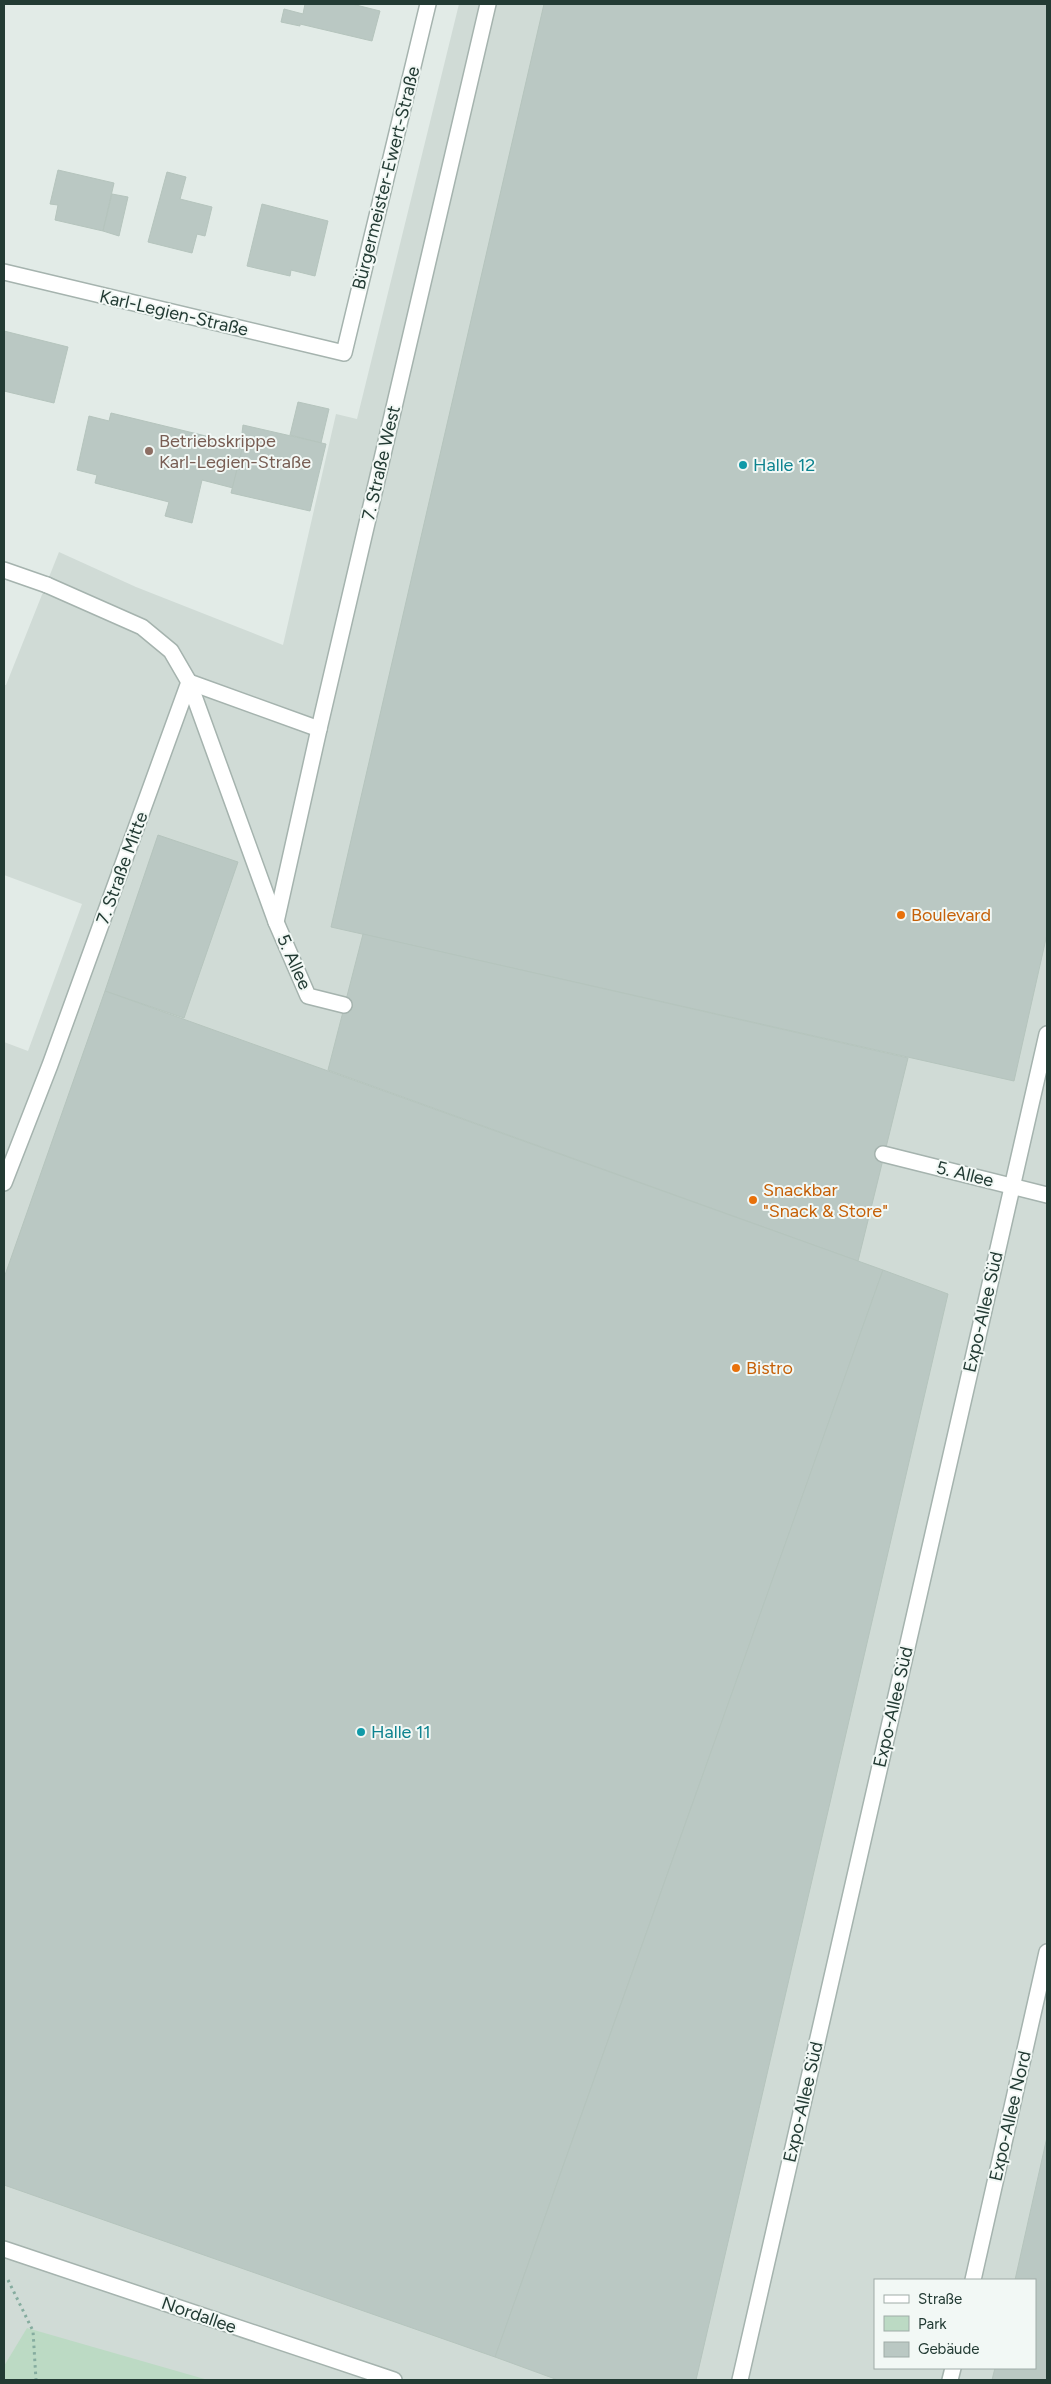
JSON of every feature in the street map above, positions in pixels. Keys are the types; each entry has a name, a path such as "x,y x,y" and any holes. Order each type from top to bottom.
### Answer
{"street":[{"name":"Bürgermeister-Ewert-Straße","path":"344,353 428,4"},
{"name":"7. Straße West","path":"276,922 319,729 488,4"},
{"name":"Karl-Legien-Straße","path":"4,272 344,353"},
{"path":"4,570 47,585 142,627 171,651 189,682 276,922"},
{"path":"189,682 319,729"},
{"name":"7. Straße Mitte","path":"4,1183 50,1065 189,682"},
{"name":"5. Allee","path":"276,922 308,996 344,1005"},
{"name":"Expo-Allee Süd","path":"740,2380 1047,1034"},
{"name":"5. Allee","path":"883,1154 1047,1195"},
{"name":"Expo-Allee Nord","path":"973,2279 1047,1952"},
{"name":"Nordallee","path":"4,2249 394,2380"}],"path":[{"path":"8,2279 33,2331 36,2380"}],"shaded area":[{"path":"459,4 1047,4 1047,2380 4,2380 4,1042 28,1051 82,904 4,875 4,685 6,685 59,552 136,587 283,645 336,414 357,419"}],"green space":[{"path":"27,2328 208,2380 4,2380 4,2366"}],"building":[{"path":"305,4 352,4 380,11 372,41 300,24 300,26 281,22 284,9 303,14"},
{"name":"Halle 12","path":"544,4 1047,4 1047,934 1014,1081 331,927"},
{"path":"58,170 114,183 103,231 55,220 58,205 50,204"},
{"path":"167,172 186,177 180,199 212,207 205,236 197,234 192,253 148,242"},
{"path":"112,194 128,197 119,236 103,231"},
{"path":"262,204 328,221 315,276 291,270 290,276 247,266"},
{"path":"4,331 68,347 54,403 4,391"},
{"path":"298,402 329,409 321,443 290,435"},
{"path":"111,413 243,445 233,488 202,480 192,523 165,516 169,502 95,483 97,475 77,470 89,416 109,421"},
{"path":"243,425 326,444 310,511 231,493 246,434 242,433"},
{"path":"158,835 238,862 184,1018 105,991"},
{"path":"363,934 908,1058 858,1261 328,1070"},
{"name":"Halle 11","path":"105,991 883,1270 495,2357 4,2185 4,1278"},
{"path":"883,1270 948,1294 696,2380 558,2380 495,2357"},
{"path":"1047,2137 1047,2380 992,2380 995,2369 1036,2369 1036,2279 1015,2279"}],"place":[{"name":"Betriebskrippe Karl-Legien-Straße","path":"149,451"},
{"name":"Halle 12","path":"743,465"},
{"name":"Boulevard","path":"901,915"},
{"name":"Snackbar \"Snack & Store\"","path":"753,1200"},
{"name":"Bistro","path":"736,1368"},
{"name":"Halle 11","path":"361,1732"}]}
